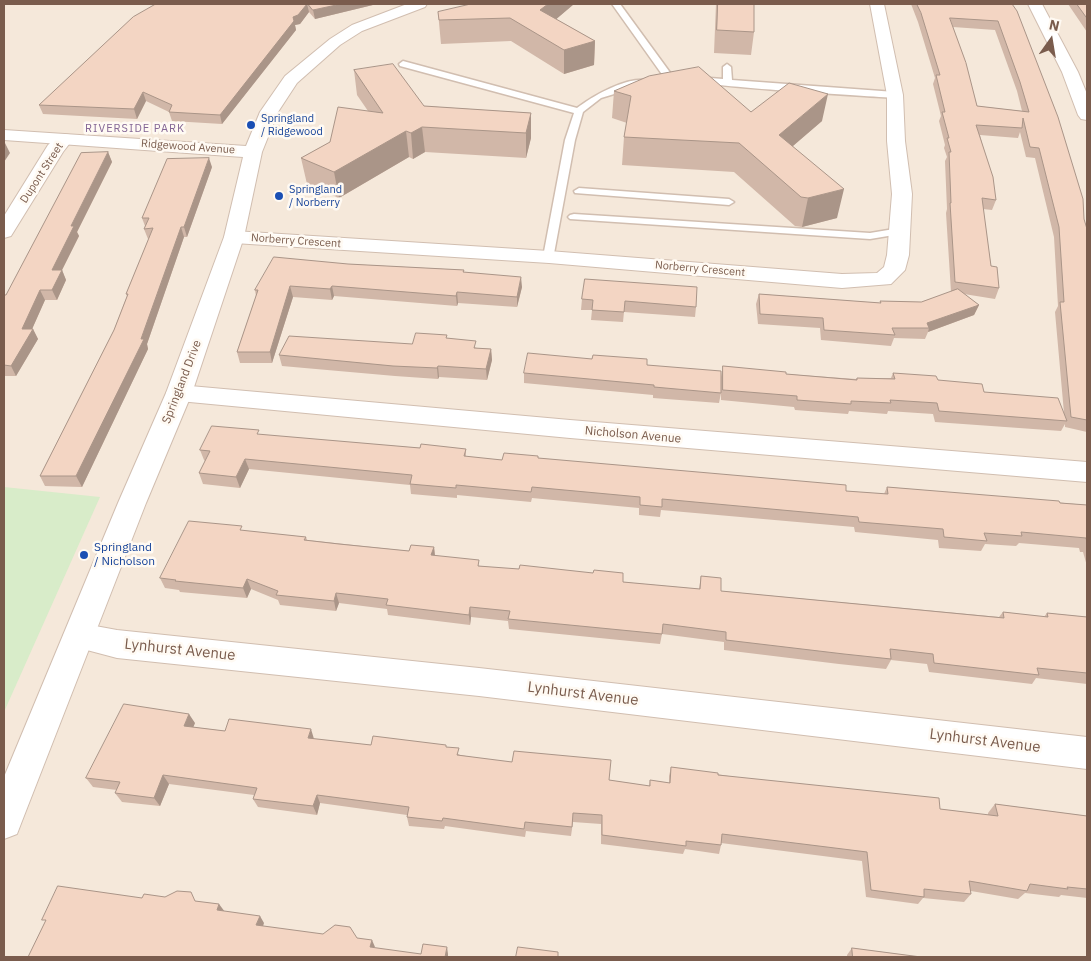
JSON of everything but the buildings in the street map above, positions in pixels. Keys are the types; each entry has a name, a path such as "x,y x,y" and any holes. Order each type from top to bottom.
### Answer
{"street":[{"name":"Springland Drive","path":"4,822 132,503 179,393 234,237 253,152 269,112 291,80 317,56 357,28 420,4"},
{"name":"Norberry Crescent","path":"234,237 549,257 842,281 883,279 894,270 899,241 902,194 896,141 895,95 877,4"},
{"path":"1036,4 1070,72 1087,115"},
{"name":"Ridgewood Avenue","path":"4,135 253,152"},
{"name":"Dupont Street","path":"4,232 55,149 64,139"},
{"name":"Nicholson Avenue","path":"179,393 580,430 1087,472"},
{"name":"Lynhurst Avenue","path":"79,636 117,644 479,682 1087,753"}],"lane":[{"path":"616,4 669,79"},
{"path":"403,64 579,111"},
{"path":"726,68 728,83"},
{"path":"794,76 796,88"},
{"path":"549,257 570,140 579,111 598,96 626,86 669,79 895,95"},
{"path":"579,191 657,210 899,241"},
{"path":"574,217 729,202"},
{"path":"870,236 899,241"}],"shaded area":[{"path":"4,4 1087,4 1087,957 4,957"}],"green space":[{"path":"4,487 100,497 4,712"}],"place":[{"name":"Springland / Ridgewood","path":"251,125"},
{"name":"Springland / Norberry","path":"279,196"},
{"name":"Springland / Nicholson","path":"84,555"}],"district":[{"name":"RIVERSIDE PARK","path":"135,129"}]}
